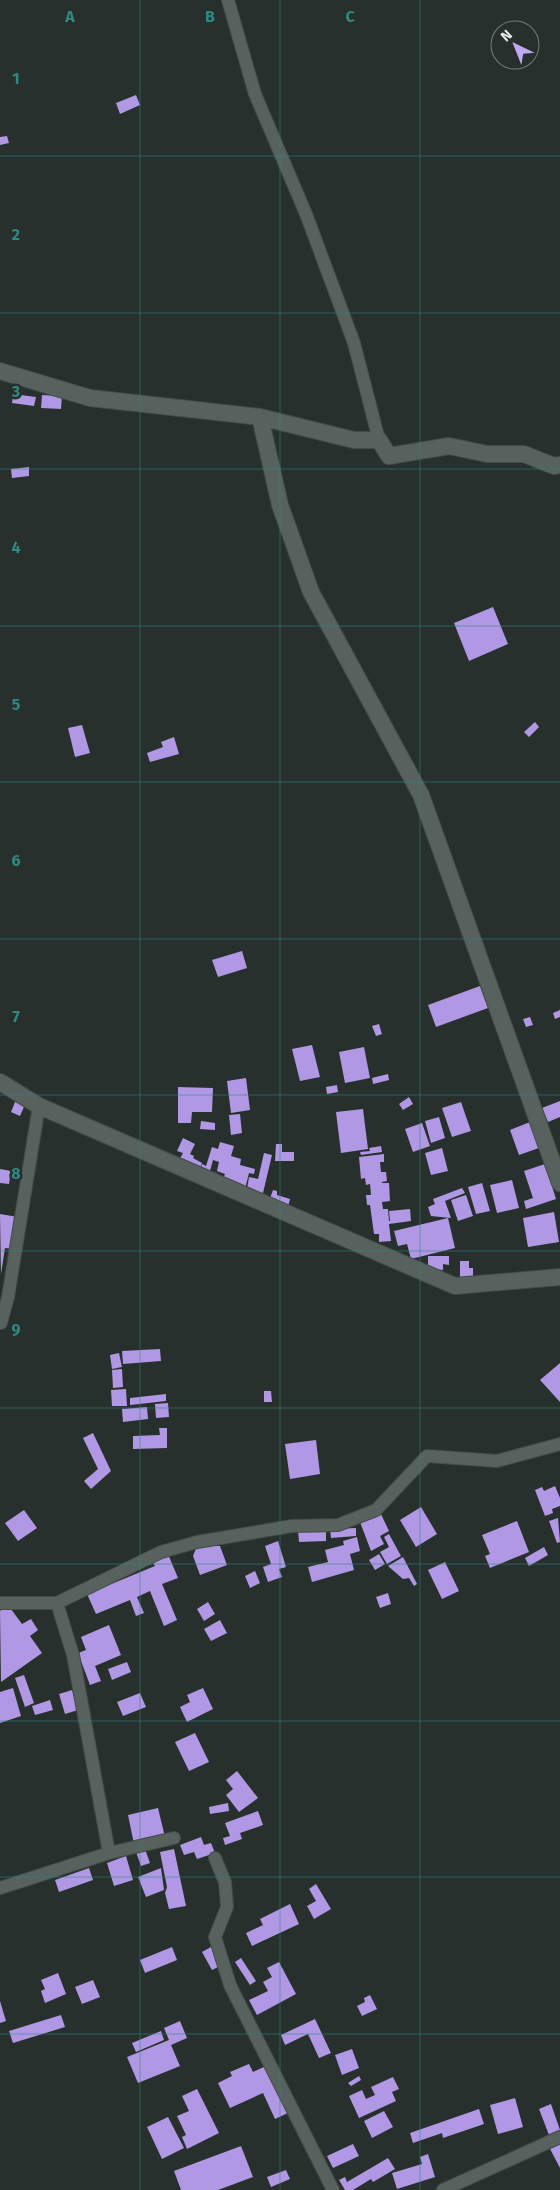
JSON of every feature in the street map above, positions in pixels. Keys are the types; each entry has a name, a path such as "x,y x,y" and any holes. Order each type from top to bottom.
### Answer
{"street":[{"path":"228,0 255,94 306,214 354,344 379,440 388,456 449,446 487,454 524,454 554,466 560,465"},
{"path":"0,371 90,398 260,417 354,440 379,440"},
{"path":"260,417 280,505 311,592 421,795 560,1183"},
{"path":"0,1082 38,1106 455,1286 560,1277"},
{"path":"1,1323 8,1297 38,1106"},
{"path":"0,1602 57,1604 161,1552 197,1542 292,1526 338,1525 376,1510 427,1456 497,1461 560,1444"},
{"path":"57,1604 73,1655 109,1852"},
{"path":"0,1888 109,1852 174,1838"},
{"path":"215,1858 224,1882 228,1907 215,1937 230,1985 333,2190"},
{"path":"443,2190 560,2137"}],"building":[{"path":"136,95 140,105 120,114 116,103"},
{"path":"7,136 9,143 0,145 0,137"},
{"path":"13,394 36,397 34,406 12,403"},
{"path":"42,395 62,396 61,409 41,408"},
{"path":"29,467 29,476 12,478 11,469"},
{"path":"493,607 508,644 469,661 454,623"},
{"path":"535,722 539,727 529,737 524,732"},
{"path":"82,725 90,753 75,757 68,728"},
{"path":"174,737 179,754 150,762 147,753 163,747 161,742"},
{"path":"242,951 247,968 218,977 212,960"},
{"path":"480,986 488,1008 436,1027 428,1005"},
{"path":"560,1010 560,1017 555,1019 553,1013"},
{"path":"530,1017 533,1025 526,1027 523,1019"},
{"path":"379,1024 382,1034 376,1036 372,1026"},
{"path":"312,1045 320,1077 300,1081 292,1049"},
{"path":"364,1047 370,1078 345,1083 339,1052"},
{"path":"388,1074 389,1080 373,1084 372,1078"},
{"path":"246,1078 250,1110 231,1113 227,1081"},
{"path":"337,1085 338,1092 327,1094 326,1087"},
{"path":"178,1087 213,1088 212,1112 192,1112 191,1123 178,1123"},
{"path":"17,1097 27,1100 20,1116 11,1112"},
{"path":"409,1097 413,1104 403,1110 399,1104"},
{"path":"560,1101 560,1117 548,1122 542,1108"},
{"path":"461,1102 471,1131 452,1137 442,1108"},
{"path":"363,1109 368,1149 341,1153 336,1112"},
{"path":"240,1114 242,1133 231,1135 229,1115"},
{"path":"439,1117 445,1138 431,1143 425,1121"},
{"path":"201,1121 215,1123 215,1130 200,1129"},
{"path":"530,1122 539,1148 519,1155 510,1130"},
{"path":"422,1123 430,1146 413,1152 405,1129"},
{"path":"183,1138 195,1144 190,1154 202,1163 200,1168 178,1162 183,1153 177,1151"},
{"path":"220,1142 234,1146 231,1156 241,1159 240,1165 255,1169 254,1174 249,1173 245,1189 222,1182 225,1174 217,1171 219,1162 213,1160 210,1171 217,1173 216,1177 200,1172 202,1164 206,1166 212,1147 218,1149"},
{"path":"276,1144 282,1144 282,1152 294,1152 294,1161 275,1161"},
{"path":"381,1146 382,1152 361,1155 360,1152 370,1151 369,1148"},
{"path":"442,1148 448,1171 431,1175 425,1153"},
{"path":"264,1153 272,1155 263,1193 247,1189 249,1177 258,1179"},
{"path":"384,1154 384,1162 380,1162 381,1172 386,1172 387,1181 382,1183 389,1183 390,1201 382,1202 383,1209 388,1209 390,1221 389,1211 410,1209 411,1221 389,1224 391,1241 379,1242 379,1234 374,1234 370,1205 367,1205 366,1195 371,1195 370,1184 366,1185 365,1178 361,1179 359,1157"},
{"path":"545,1164 556,1199 526,1209 524,1201 533,1198 524,1171"},
{"path":"0,1169 11,1171 9,1184 0,1183"},
{"path":"512,1180 519,1208 497,1213 490,1185"},
{"path":"482,1183 490,1211 476,1214 468,1187"},
{"path":"462,1188 465,1193 445,1201 451,1218 431,1216 428,1207 435,1204 433,1199"},
{"path":"273,1190 277,1191 277,1195 290,1199 288,1207 269,1201"},
{"path":"466,1195 473,1216 458,1221 451,1200"},
{"path":"554,1212 559,1242 528,1247 523,1218"},
{"path":"0,1214 18,1217 13,1249 5,1248 1,1274"},
{"path":"448,1218 455,1248 411,1259 407,1244 398,1246 394,1231"},
{"path":"428,1256 449,1256 449,1265 443,1264 443,1270 428,1269"},
{"path":"460,1261 469,1261 469,1268 473,1268 473,1278 460,1277"},
{"path":"160,1349 161,1361 123,1364 122,1351"},
{"path":"119,1353 122,1367 112,1369 110,1355"},
{"path":"560,1363 560,1402 540,1380"},
{"path":"122,1369 123,1387 113,1388 112,1370"},
{"path":"126,1389 127,1406 112,1406 111,1390"},
{"path":"264,1391 271,1391 272,1402 264,1402"},
{"path":"166,1394 166,1401 130,1405 130,1398"},
{"path":"168,1403 169,1417 156,1418 155,1404"},
{"path":"147,1407 148,1419 123,1422 122,1409"},
{"path":"159,1428 167,1428 167,1448 133,1449 133,1436 160,1435"},
{"path":"93,1433 111,1471 91,1489 84,1481 98,1469 83,1438"},
{"path":"316,1440 320,1474 290,1479 285,1444"},
{"path":"555,1486 560,1498 560,1506 552,1509 553,1513 545,1516 535,1490 542,1487 544,1491"},
{"path":"421,1507 437,1534 416,1547 400,1520"},
{"path":"24,1510 37,1528 18,1541 5,1523"},
{"path":"380,1512 389,1531 380,1536 384,1544 371,1551 360,1522"},
{"path":"558,1518 560,1542 557,1543 549,1521"},
{"path":"517,1521 529,1552 490,1568 485,1556 490,1554 482,1535"},
{"path":"326,1528 326,1541 299,1542 298,1530"},
{"path":"356,1528 356,1536 331,1538 330,1529"},
{"path":"389,1534 401,1556 387,1564 380,1552 389,1547 384,1537"},
{"path":"357,1537 360,1551 350,1554 354,1570 312,1582 308,1567 328,1562 325,1550 344,1545 343,1541"},
{"path":"278,1541 286,1567 279,1569 282,1577 268,1582 263,1567 271,1564 265,1546"},
{"path":"197,1546 220,1546 227,1565 200,1575 193,1556"},
{"path":"544,1547 548,1555 529,1566 525,1558"},
{"path":"168,1554 178,1578 162,1584 177,1620 164,1626 150,1591 137,1597 144,1613 136,1616 130,1600 96,1614 87,1594 155,1566 153,1563"},
{"path":"379,1554 385,1564 375,1570 369,1560"},
{"path":"403,1557 417,1584 414,1586 409,1578 403,1579 388,1566"},
{"path":"445,1562 459,1591 442,1599 428,1570"},
{"path":"255,1571 260,1583 250,1588 245,1576"},
{"path":"388,1593 391,1604 380,1608 376,1597"},
{"path":"208,1602 215,1614 204,1621 197,1609"},
{"path":"8,1605 22,1624 31,1619 38,1630 30,1636 42,1653 1,1682 0,1611"},
{"path":"220,1620 227,1633 211,1641 204,1629"},
{"path":"109,1625 121,1655 95,1666 101,1681 90,1685 78,1653 86,1650 81,1637"},
{"path":"127,1662 131,1672 112,1680 108,1669"},
{"path":"24,1675 34,1703 25,1707 15,1678"},
{"path":"13,1688 21,1716 0,1723 0,1692"},
{"path":"203,1688 213,1709 187,1722 180,1707 190,1702 187,1695"},
{"path":"72,1690 78,1710 65,1714 59,1694"},
{"path":"140,1693 146,1707 123,1716 117,1702"},
{"path":"50,1700 53,1710 35,1715 32,1706"},
{"path":"195,1733 209,1762 189,1771 175,1742"},
{"path":"237,1771 258,1798 239,1812 226,1795 233,1789 226,1780"},
{"path":"228,1803 229,1811 210,1814 209,1807"},
{"path":"158,1808 165,1837 134,1844 128,1815"},
{"path":"258,1811 263,1825 240,1833 242,1839 225,1845 223,1838 230,1836 225,1823"},
{"path":"201,1837 204,1845 211,1843 215,1853 197,1859 194,1852 184,1855 180,1845"},
{"path":"145,1849 150,1863 141,1866 136,1852"},
{"path":"174,1849 186,1906 169,1909 160,1852"},
{"path":"126,1856 133,1880 114,1886 107,1863"},
{"path":"89,1868 93,1880 59,1892 55,1880"},
{"path":"161,1868 164,1890 146,1897 138,1877"},
{"path":"316,1884 331,1909 314,1919 307,1906 316,1901 309,1889"},
{"path":"290,1904 299,1924 252,1946 246,1933 263,1925 260,1919"},
{"path":"172,1947 177,1960 145,1973 140,1960"},
{"path":"211,1947 222,1965 212,1970 202,1952"},
{"path":"241,1958 256,1981 250,1985 235,1962"},
{"path":"279,1962 296,1994 257,2015 249,2000 268,1991 263,1982 272,1977 267,1968"},
{"path":"58,1973 66,1994 45,2003 41,1991 45,1989 41,1980"},
{"path":"93,1980 100,1997 82,2004 75,1987"},
{"path":"370,1995 377,2009 362,2016 357,2006 365,2002 364,1998"},
{"path":"0,2001 6,2021 0,2023"},
{"path":"61,2015 65,2027 13,2043 9,2031"},
{"path":"315,2019 331,2053 319,2058 308,2034 285,2045 281,2035"},
{"path":"180,2021 187,2038 171,2045 180,2066 138,2083 127,2057 169,2040 164,2028"},
{"path":"161,2031 164,2040 136,2052 132,2043"},
{"path":"352,2049 359,2068 342,2075 335,2055"},
{"path":"249,2064 253,2072 266,2066 288,2113 275,2119 263,2093 230,2108 218,2083 232,2076 230,2072"},
{"path":"359,2076 361,2080 351,2086 348,2083"},
{"path":"393,2077 399,2089 392,2092 396,2101 359,2118 349,2096 362,2090 366,2099 375,2095 371,2087"},
{"path":"197,2089 219,2133 187,2149 182,2137 186,2135 177,2116 189,2111 182,2096"},
{"path":"515,2098 523,2127 498,2134 490,2105"},
{"path":"551,2104 560,2130 549,2135 539,2109"},
{"path":"479,2109 484,2124 443,2138 442,2133 413,2143 410,2133"},
{"path":"384,2111 393,2127 372,2138 364,2121"},
{"path":"168,2117 184,2148 162,2159 147,2127"},
{"path":"560,2139 560,2168 548,2145"},
{"path":"353,2144 359,2156 333,2168 327,2156"},
{"path":"241,2146 253,2177 218,2190 181,2190 174,2171"},
{"path":"428,2154 435,2177 397,2189 392,2173 422,2164 420,2157"},
{"path":"388,2158 395,2169 373,2182 371,2179 353,2190 345,2190 339,2180 345,2177 347,2182"},
{"path":"286,2170 290,2179 271,2187 267,2177"}]}
